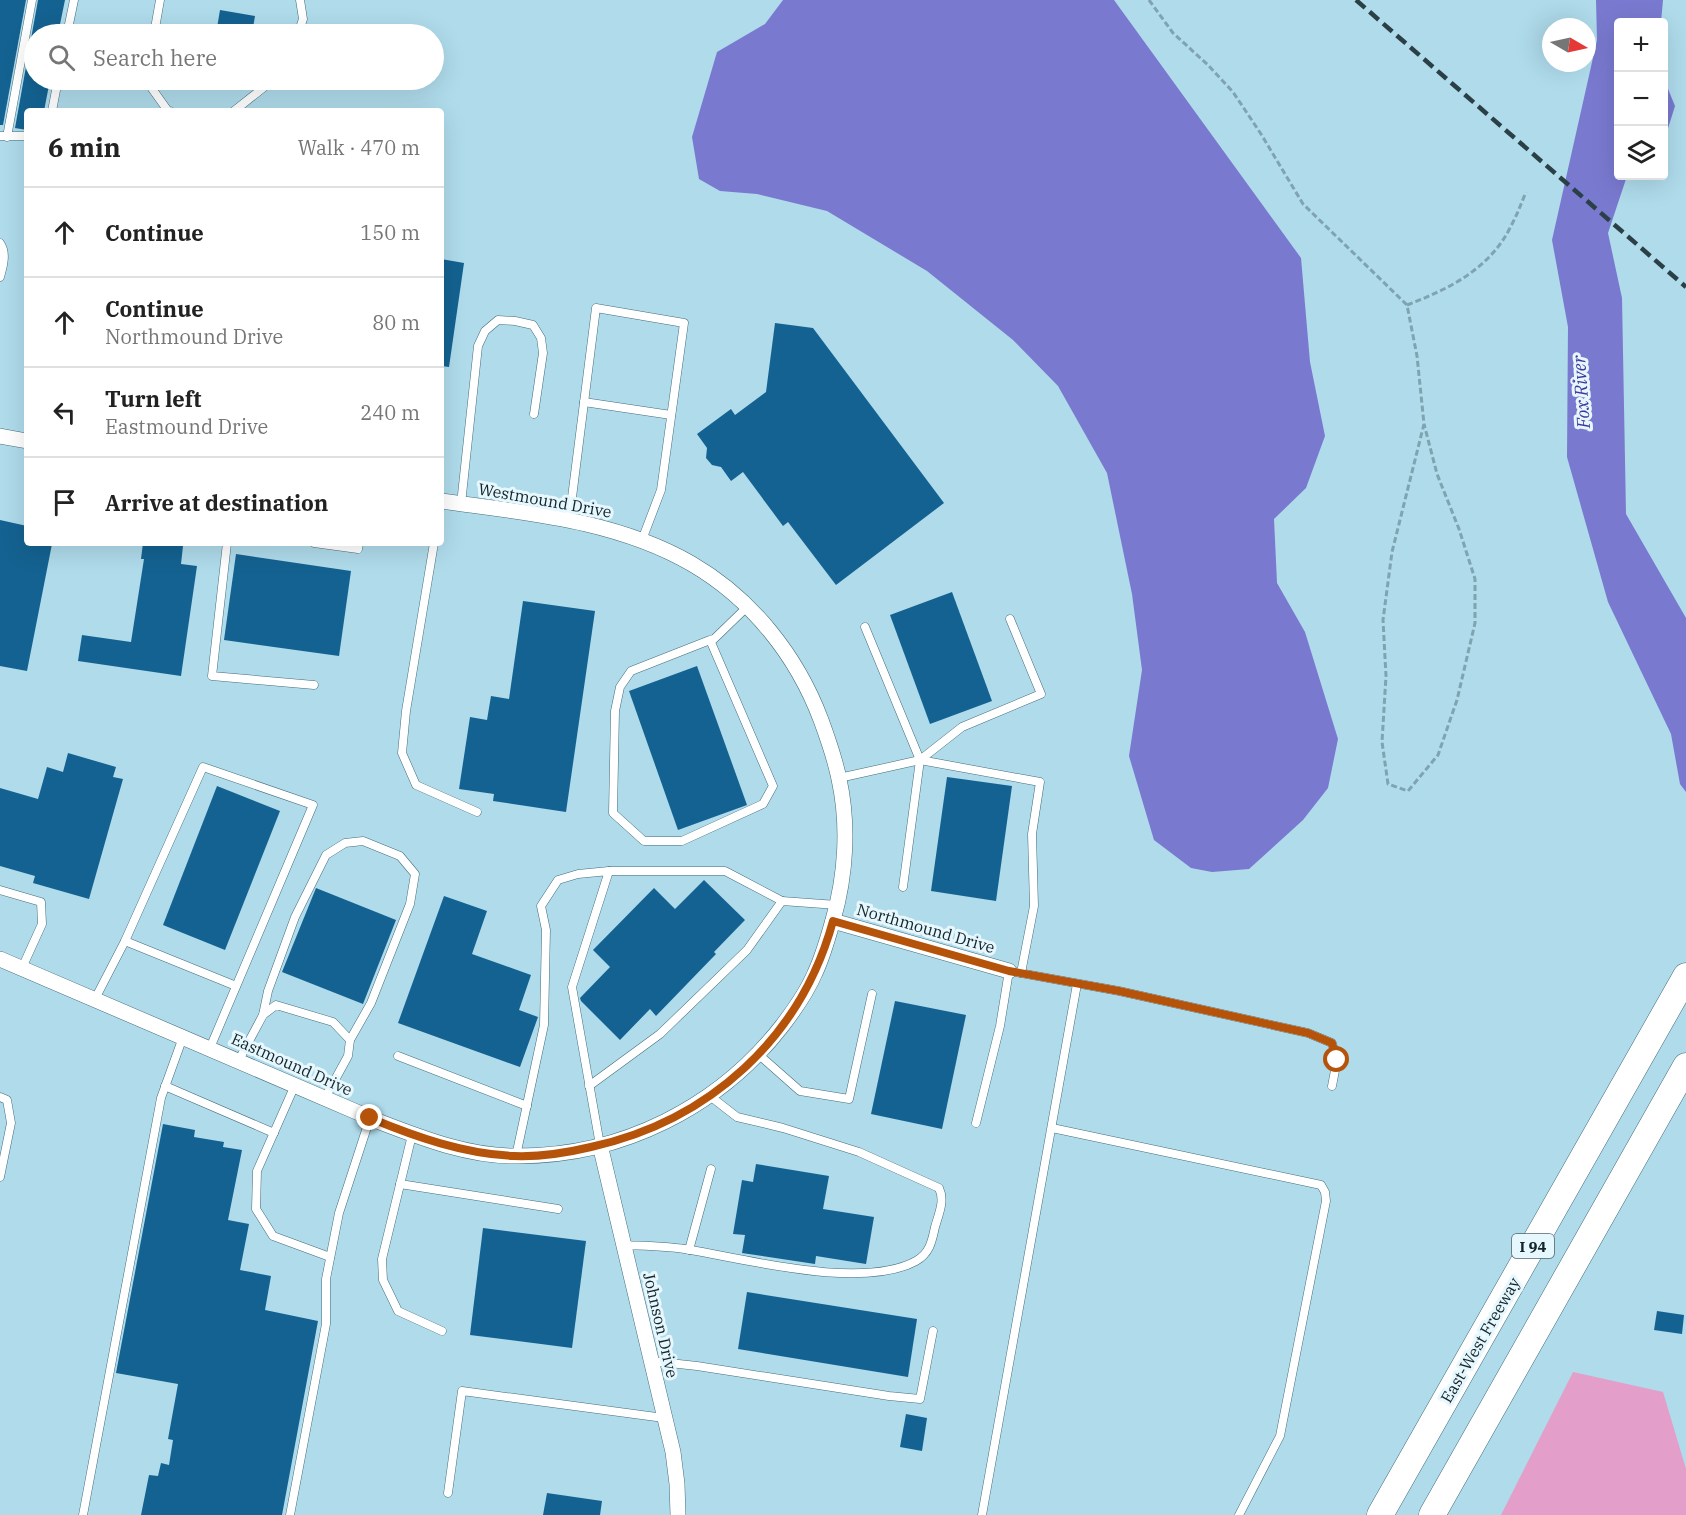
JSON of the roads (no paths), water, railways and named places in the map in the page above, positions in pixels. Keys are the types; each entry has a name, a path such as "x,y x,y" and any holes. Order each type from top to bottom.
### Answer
{"highway":[{"name":"East-West Freeway","path":"1380,1515 1686,976"},
{"name":"I 94","path":"1431,1515 1686,1066"}],"street":[{"path":"0,436 24,440"},
{"name":"Westmound Drive","path":"444,501 569,520 642,540 695,566 736,596 769,630 803,678 826,735 839,778 845,843 843,874 833,921"},
{"name":"Northmound Drive","path":"833,921 1015,972"},
{"name":"Eastmound Drive","path":"0,958 412,1135 455,1148 493,1155 539,1156 600,1145 641,1132 673,1119 710,1096 758,1053 795,1009 806,991 826,946 833,921"},
{"name":"Johnson Drive","path":"600,1145 664,1418 677,1484 678,1515"}],"lane":[{"path":"27,24 32,0"},
{"path":"70,24 74,0"},
{"path":"156,24 160,0"},
{"path":"300,0 303,19 301,24"},
{"path":"24,38 3,136 24,136"},
{"path":"53,108 56,90"},
{"path":"153,90 166,108"},
{"path":"238,108 260,90"},
{"path":"0,243 3,247 4,262 0,277"},
{"path":"569,520 596,308 684,323 661,490 642,540"},
{"path":"461,504 478,346 485,331 498,320 515,321 533,326 541,338 543,353 534,414"},
{"path":"584,402 671,415"},
{"path":"227,546 212,676 314,685"},
{"path":"336,546 358,549 358,546"},
{"path":"434,546 406,711 402,753 416,785 477,812"},
{"path":"710,640 773,786 763,804 682,841 644,842 613,813 615,711 620,687 631,671 710,640 714,639 747,607"},
{"path":"920,760 962,727 1041,694 1010,619"},
{"path":"865,627 920,760 903,887"},
{"path":"839,778 920,760 1040,782 1032,834 1034,906 1000,1026 976,1123"},
{"path":"94,999 125,941 203,767 313,805 210,1048"},
{"path":"239,1060 263,1015 267,991 295,917 326,855 345,843 363,841 400,856 415,874 410,904 371,1003 350,1041 348,1056 325,1098"},
{"path":"516,1156 544,1025 546,930 541,906 558,880 578,874 609,871 725,871 782,900 837,905"},
{"path":"600,1145 572,987 609,871"},
{"path":"0,890 42,902 42,924 22,968"},
{"path":"589,1086 668,1026 747,950 782,900"},
{"path":"125,941 236,986"},
{"path":"1015,972 1119,991 1308,1033 1332,1043 1337,1060 1332,1086"},
{"path":"982,1515 1077,984"},
{"path":"758,1053 800,1091 849,1099 872,994"},
{"path":"263,1015 276,1005 333,1022 350,1041"},
{"path":"83,1515 160,1098 183,1037"},
{"path":"398,1056 527,1106"},
{"path":"295,1085 257,1171 256,1209 273,1236 330,1257"},
{"path":"165,1086 274,1133"},
{"path":"623,1245 689,1250 808,1270 867,1273 893,1269 917,1261 930,1248 943,1197 939,1188 859,1152 783,1128 737,1117 710,1096"},
{"path":"0,1097 8,1100 11,1123 0,1177"},
{"path":"290,1515 326,1324 326,1279 330,1257 339,1213 370,1118"},
{"path":"1052,1128 1321,1185 1325,1192 1326,1201 1280,1436 1239,1515"},
{"path":"412,1135 382,1259 383,1280 398,1311 442,1331"},
{"path":"689,1250 711,1169"},
{"path":"400,1184 558,1209"},
{"path":"651,1361 920,1399 933,1331"},
{"path":"448,1493 462,1391 664,1418"}],"water":[{"path":"783,0 1114,0 1301,258 1310,362 1325,436 1306,488 1274,519 1277,583 1305,632 1338,739 1328,788 1303,820 1249,869 1212,872 1191,868 1154,840 1129,756 1142,670 1132,594 1107,473 1058,386 1013,340 927,271 827,211 757,194 720,191 699,179 692,137 717,52 765,24"},
{"name":"Fox River","path":"1596,0 1663,0 1661,18 1614,18 1614,180 1626,180 1608,233 1622,298 1626,514 1686,618 1686,792 1680,784 1671,734 1608,602 1567,457 1568,327 1552,240 1590,72 1596,72"},
{"path":"1668,89 1675,106 1668,128"}],"railway":[{"path":"1356,0 1686,287"}]}
